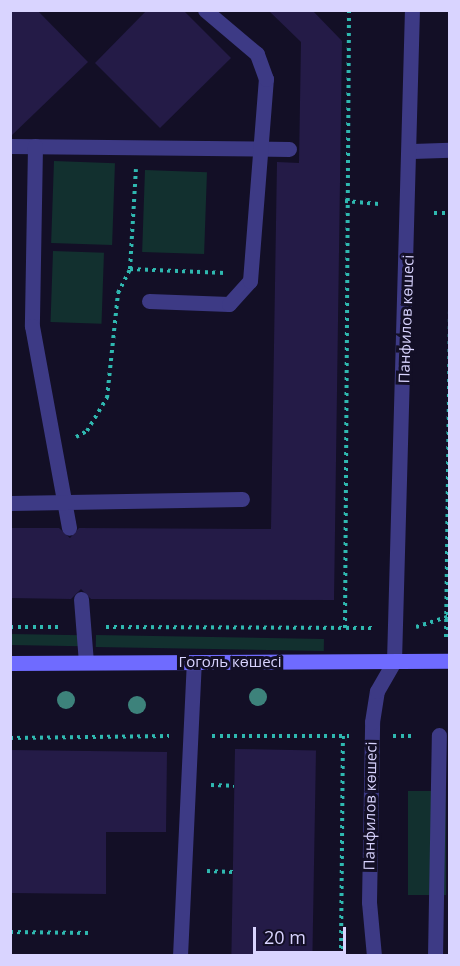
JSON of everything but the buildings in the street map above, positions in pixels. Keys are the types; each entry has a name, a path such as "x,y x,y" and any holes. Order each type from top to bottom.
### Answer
{"main road":[{"name":"Гоголь көшесі","path":"10,663 450,661"}],"street":[{"path":"149,301 229,304 250,281 266,78 257,54 205,10"},
{"name":"Панфилов көшесі","path":"374,956 369,902 372,722 377,691 394,661 412,151 412,10"},
{"path":"10,146 289,149"},
{"path":"35,146 32,326 69,528"},
{"path":"412,151 450,150"},
{"path":"10,503 242,500"},
{"path":"81,598 87,627 86,663"},
{"path":"180,956 194,662"},
{"path":"435,956 439,735"}],"path":[{"path":"345,628 345,201 349,10"},
{"path":"54,448 87,431 107,398 118,293 130,269 138,147"},
{"path":"345,201 379,204"},
{"path":"434,213 450,213"},
{"path":"130,269 214,273"},
{"path":"446,637 450,285"},
{"path":"415,628 448,616"},
{"path":"10,627 378,628"},
{"path":"381,736 439,735"},
{"path":"341,956 343,736"},
{"path":"10,932 91,933"}],"green space":[{"path":"54,161 115,163 112,245 51,243"},
{"path":"145,170 207,172 204,254 142,252"},
{"path":"53,251 104,253 101,324 51,322"},
{"path":"11,634 82,635 82,646 11,645"},
{"path":"96,635 324,639 324,651 96,647"},
{"path":"408,791 446,791 446,895 408,895"}]}
